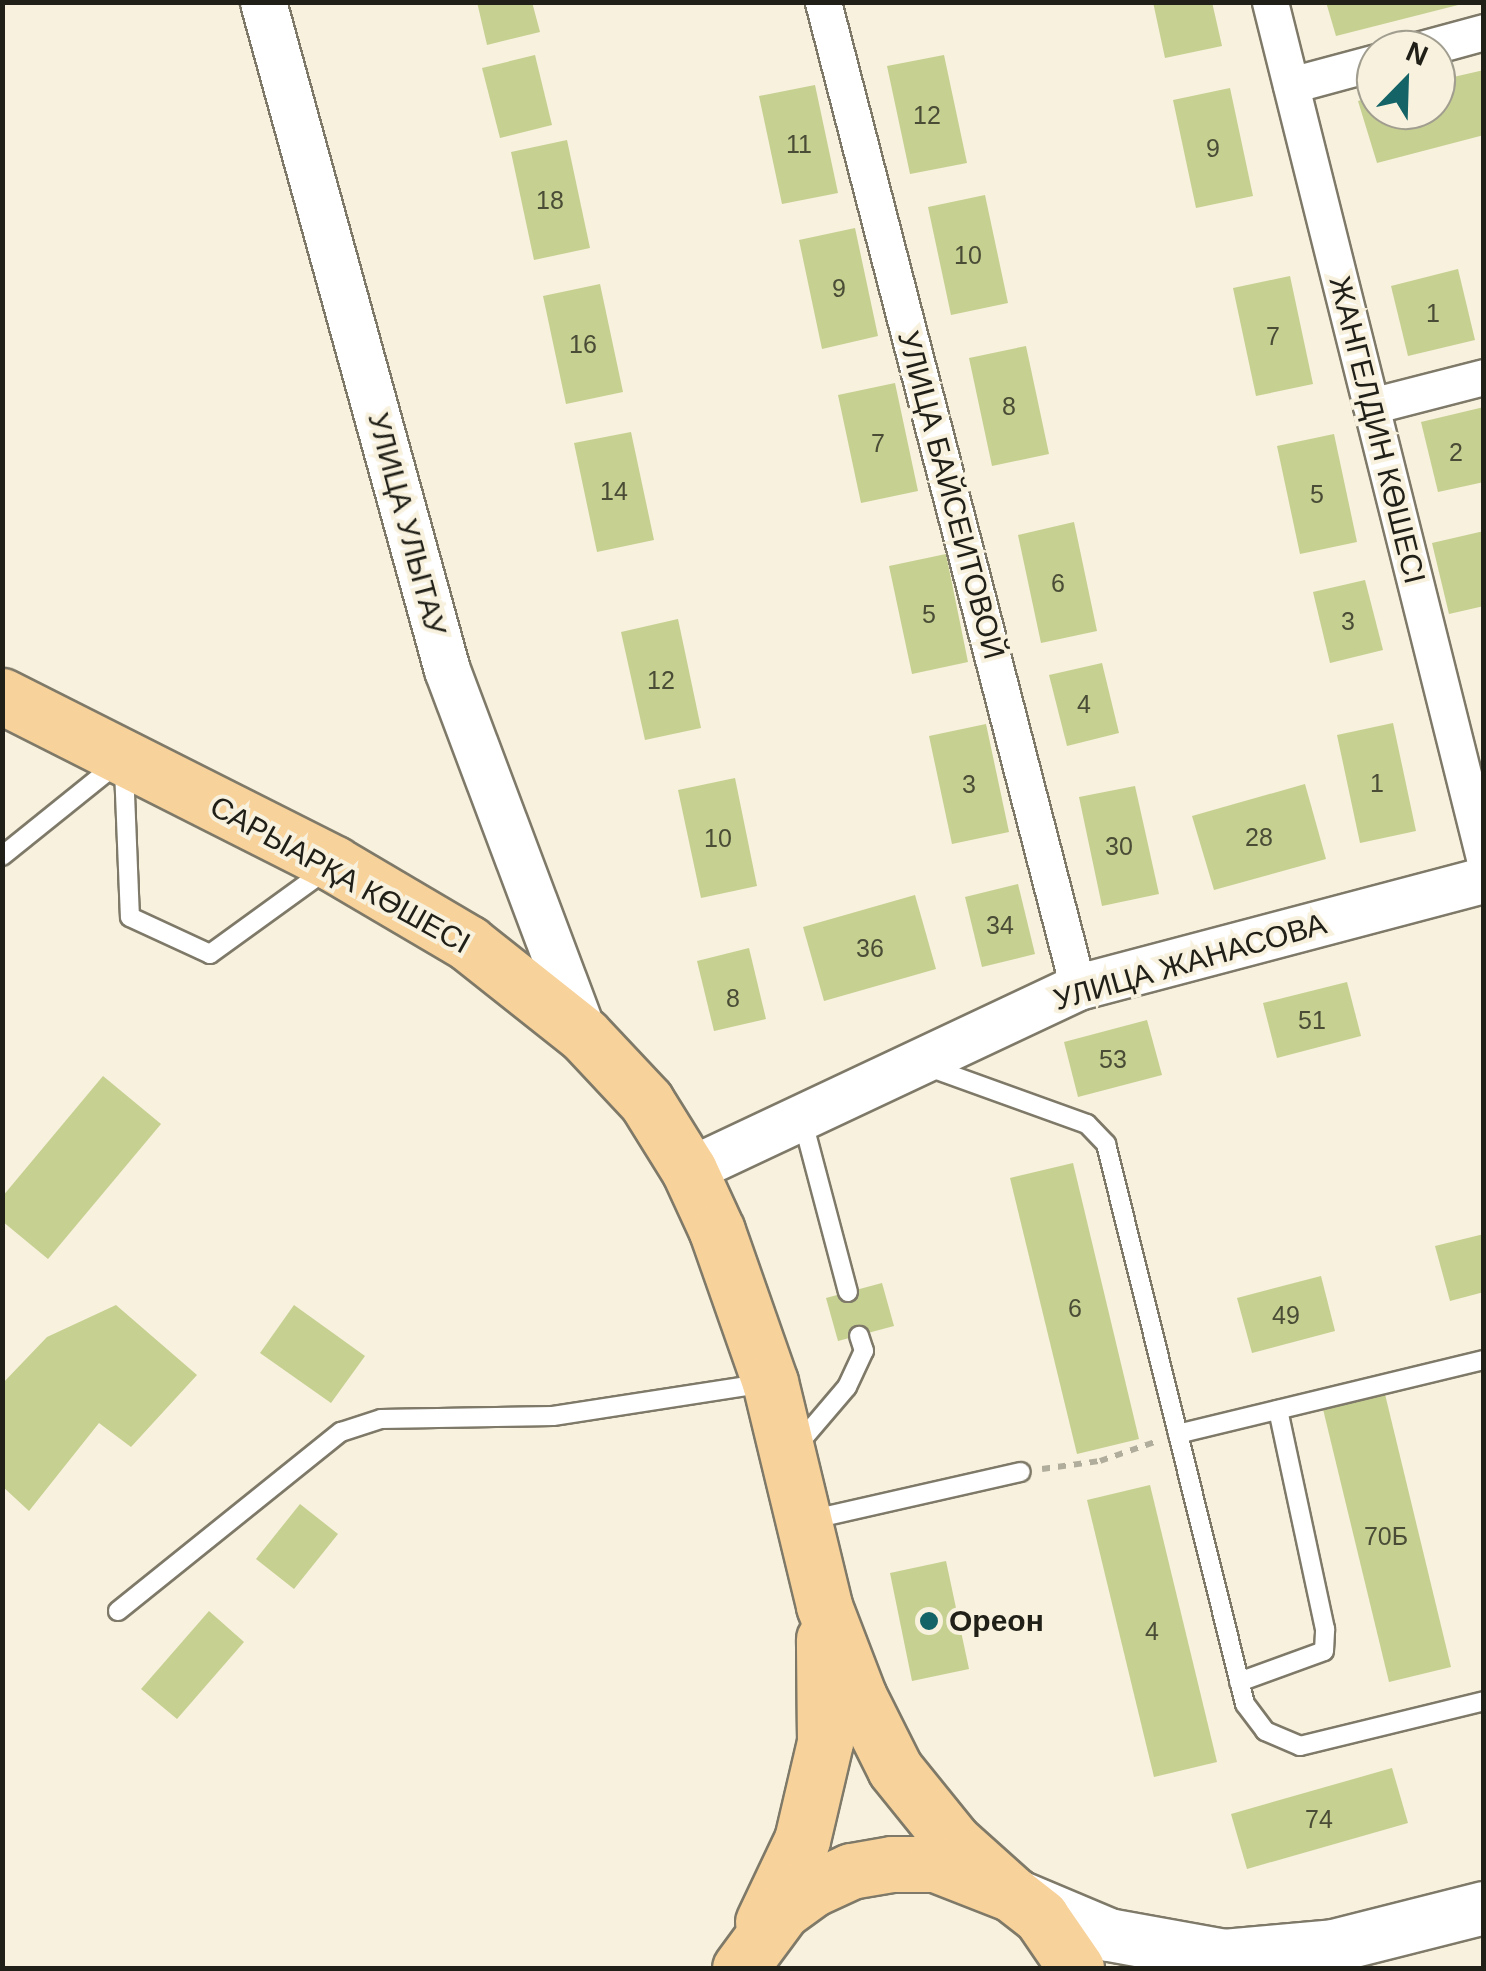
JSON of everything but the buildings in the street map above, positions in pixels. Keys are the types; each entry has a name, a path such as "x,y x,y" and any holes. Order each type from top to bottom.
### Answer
{"main road":[{"name":"САРЫАРҚА КӨШЕСІ","path":"2,696 334,864 468,943 584,1034 646,1101 689,1170 770,1382 824,1606"},
{"path":"824,1606 895,1769 953,1841 1041,1917 1076,1968"},
{"path":"743,1961 802,1840 825,1742 824,1606"},
{"path":"743,1961 782,1911 851,1871 936,1864 1163,1950 1224,1956 1334,1946 1484,1908"},
{"path":"1285,1968 1334,1946"}],"street":[{"name":"УЛИЦА УЛЫТАУ","path":"263,2 448,670 584,1034"},
{"name":"УЛИЦА БАЙСЕИТОВОЙ","path":"823,2 1078,988"},
{"name":"ЖАНГЕЛДИН КӨШЕСІ","path":"1270,2 1484,858"},
{"path":"1456,40 1484,32"},
{"path":"1291,85 1356,67"},
{"path":"1371,406 1484,377"},
{"name":"УЛИЦА ЖАНАСОВА","path":"689,1170 1078,988 1484,880"}],"lane":[{"path":"2,856 124,758"},
{"path":"124,758 130,917 210,954 334,864"},
{"path":"916,1062 1087,1124 1106,1144 1245,1704 1265,1731 1300,1746 1484,1702"},
{"path":"802,1116 848,1292"},
{"path":"788,1456 848,1387 864,1352 860,1336"},
{"path":"1178,1434 1484,1360"},
{"path":"118,1611 341,1432 381,1419 553,1416 770,1382"},
{"path":"1240,1682 1324,1651 1325,1629 1278,1410"},
{"path":"803,1521 1021,1472"}],"path":[{"path":"1021,1472 1100,1461 1178,1434"}],"place":[{"name":"Ореон","path":"929,1621"}]}
